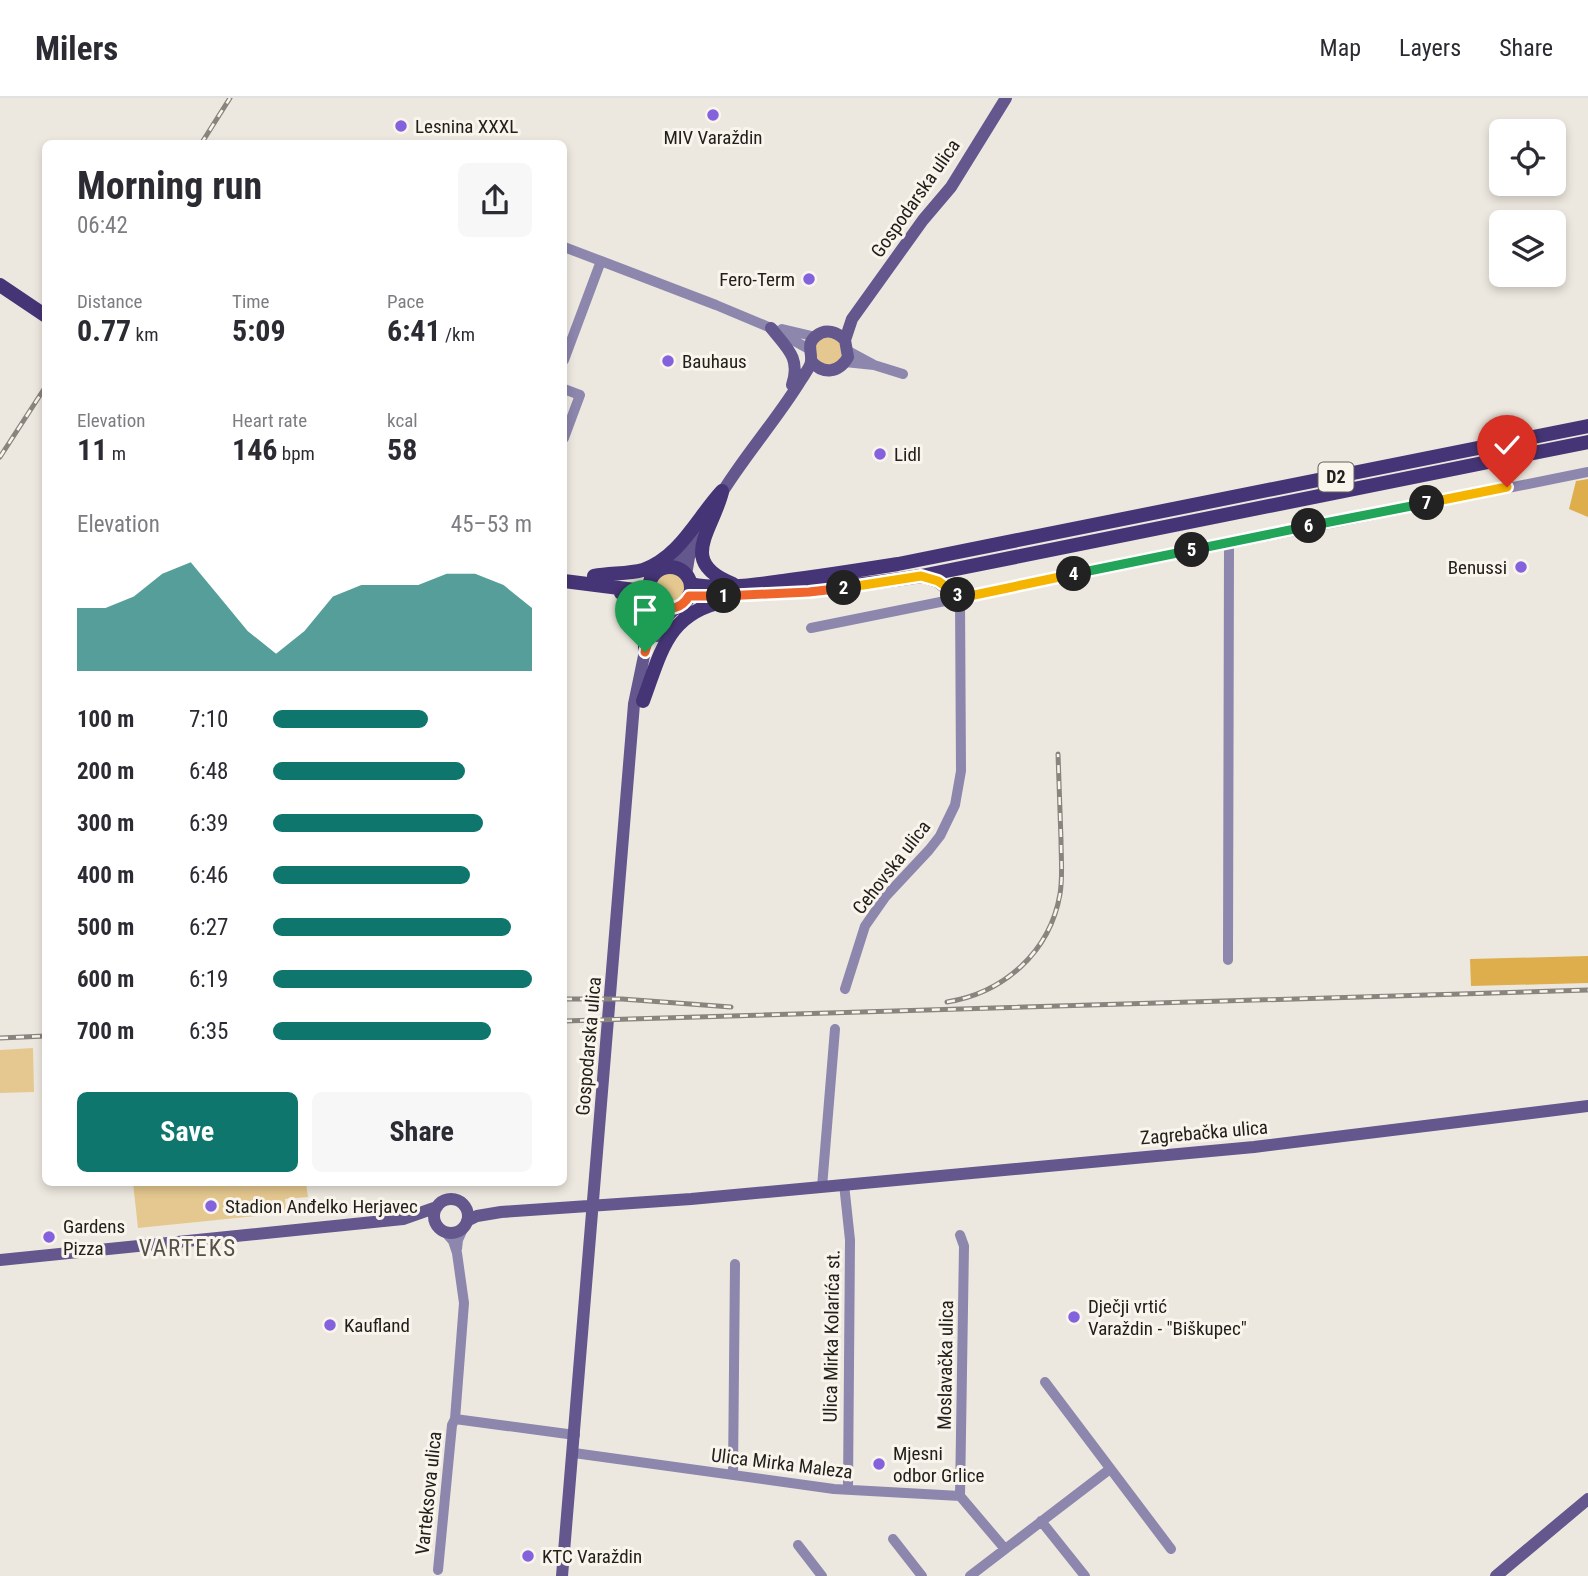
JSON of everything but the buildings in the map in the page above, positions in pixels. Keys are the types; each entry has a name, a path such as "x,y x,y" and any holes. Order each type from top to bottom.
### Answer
{"main road":[{"name":"Gospodarska ulica","path":"814,360 835,370 852,319 923,220 951,187 1006,98"},
{"path":"0,285 42,313"},
{"path":"771,328 789,348 794,359 796,373 786,405"},
{"name":"Gospodarska ulica","path":"816,337 821,333 843,346"},
{"path":"655,601 651,581 658,571 669,567 683,554 722,491 786,405 814,360 816,337"},
{"name":"D2","path":"739,591 947,555 1588,426"},
{"name":"D2","path":"669,567 681,570 689,585 739,591 809,592 921,576 1588,442"},
{"path":"599,581 657,564 686,539 704,510 722,491"},
{"path":"722,491 717,513 703,541 702,559 714,575 739,591"},
{"path":"643,701 658,634 665,619 677,607 689,585 690,557 709,513"},
{"path":"567,573 635,590 670,608 677,607"},
{"path":"921,576 938,581 960,598"},
{"path":"567,581 651,581"},
{"path":"599,581 628,596 641,607 645,618 645,652"},
{"path":"633,726 660,650 672,631 686,617 701,608 739,591"},
{"name":"Gospodarska ulica","path":"562,1576 633,726 637,685 655,601"},
{"name":"Zagrebačka ulica","path":"0,1260 403,1219 426,1221 454,1233 477,1216 501,1212 1254,1147 1588,1106"},
{"name":"Zagrebačka ulica","path":"403,1219 437,1208 449,1199 475,1209 501,1212"},
{"path":"463,1204 467,1212 465,1225"},
{"path":"437,1208 434,1216 441,1229"},
{"path":"1496,1576 1588,1499"}],"street":[{"name":"Gospodarska ulica","path":"567,248 771,328 816,337"},
{"path":"567,352 601,261"},
{"name":"Gospodarska ulica","path":"771,328 814,360"},
{"name":"Gospodarska ulica","path":"843,346 874,365 903,374"},
{"path":"567,390 580,395 567,430"},
{"path":"811,628 1588,472"},
{"path":"1228,960 1229,542"},
{"name":"Cehovska ulica","path":"845,989 865,926 886,896 940,836 955,805 961,771 960,598"},
{"path":"822,1186 835,1029"},
{"name":"Ulica Mirka Kolarića st.","path":"844,1184 850,1240 848,1489"},
{"name":"Varteksova ulica","path":"457,1253 458,1240 465,1225"},
{"name":"Varteksova ulica","path":"438,1570 452,1426 455,1419 464,1303 457,1253 453,1241 441,1229"},
{"name":"Moslavačka ulica","path":"960,1235 964,1246 960,1496"},
{"path":"733,1475 736,1264"},
{"path":"1045,1382 1171,1549"},
{"name":"Varteksova ulica","path":"455,1419 575,1435"},
{"name":"Ulica Mirka Maleza","path":"574,1453 848,1489 960,1496"},
{"path":"973,1575 1110,1469"},
{"path":"960,1496 1005,1549"},
{"path":"1041,1521 1086,1576"},
{"path":"893,1539 922,1576"},
{"path":"798,1545 822,1576"}],"shaded area":[{"path":"828,337 838,341 842,351 838,361 828,365 818,361 814,351 818,341"},
{"path":"1588,479 1588,517 1569,509 1576,481"},
{"path":"670,573 681,578 686,589 681,600 670,605 659,600 654,589 659,578"},
{"path":"1588,956 1588,983 1471,986 1470,959"},
{"path":"33,1048 34,1092 0,1093 0,1050"},
{"name":"Stadion Anđelko Herjavec","path":"133,1186 306,1186 308,1197 285,1199 286,1213 138,1228"}],"railway":[{"path":"204,140 230,98"},
{"path":"0,457 42,392"},
{"path":"947,1002 968,997 1005,979 1035,951 1055,915 1061,880 1058,754"},
{"path":"567,1021 1588,990"},
{"path":"567,999 622,999 731,1007"},
{"path":"0,1038 42,1036"}],"place":[{"name":"MIV Varaždin","path":"713,115"},
{"name":"Lesnina XXXL","path":"401,126"},
{"name":"Fero-Term","path":"809,279"},
{"name":"Bauhaus","path":"668,361"},
{"name":"Lidl","path":"880,454"},
{"name":"Benussi","path":"1521,567"},
{"name":"Stadion Anđelko Herjavec","path":"211,1206"},
{"name":"Gardens Pizza","path":"49,1237"},
{"name":"Dječji vrtić Varaždin - \"Biškupec\"","path":"1074,1317"},
{"name":"Kaufland","path":"330,1325"},
{"name":"Mjesni odbor Grlice","path":"879,1464"},
{"name":"KTC Varaždin","path":"528,1556"}],"district":[{"name":"VARTEKS","path":"188,1248"}],"route":[{"path":"645,652 659,605 664,608 677,607 689,596 740,597 809,592 921,576 938,581 960,598 1507,487"}]}
